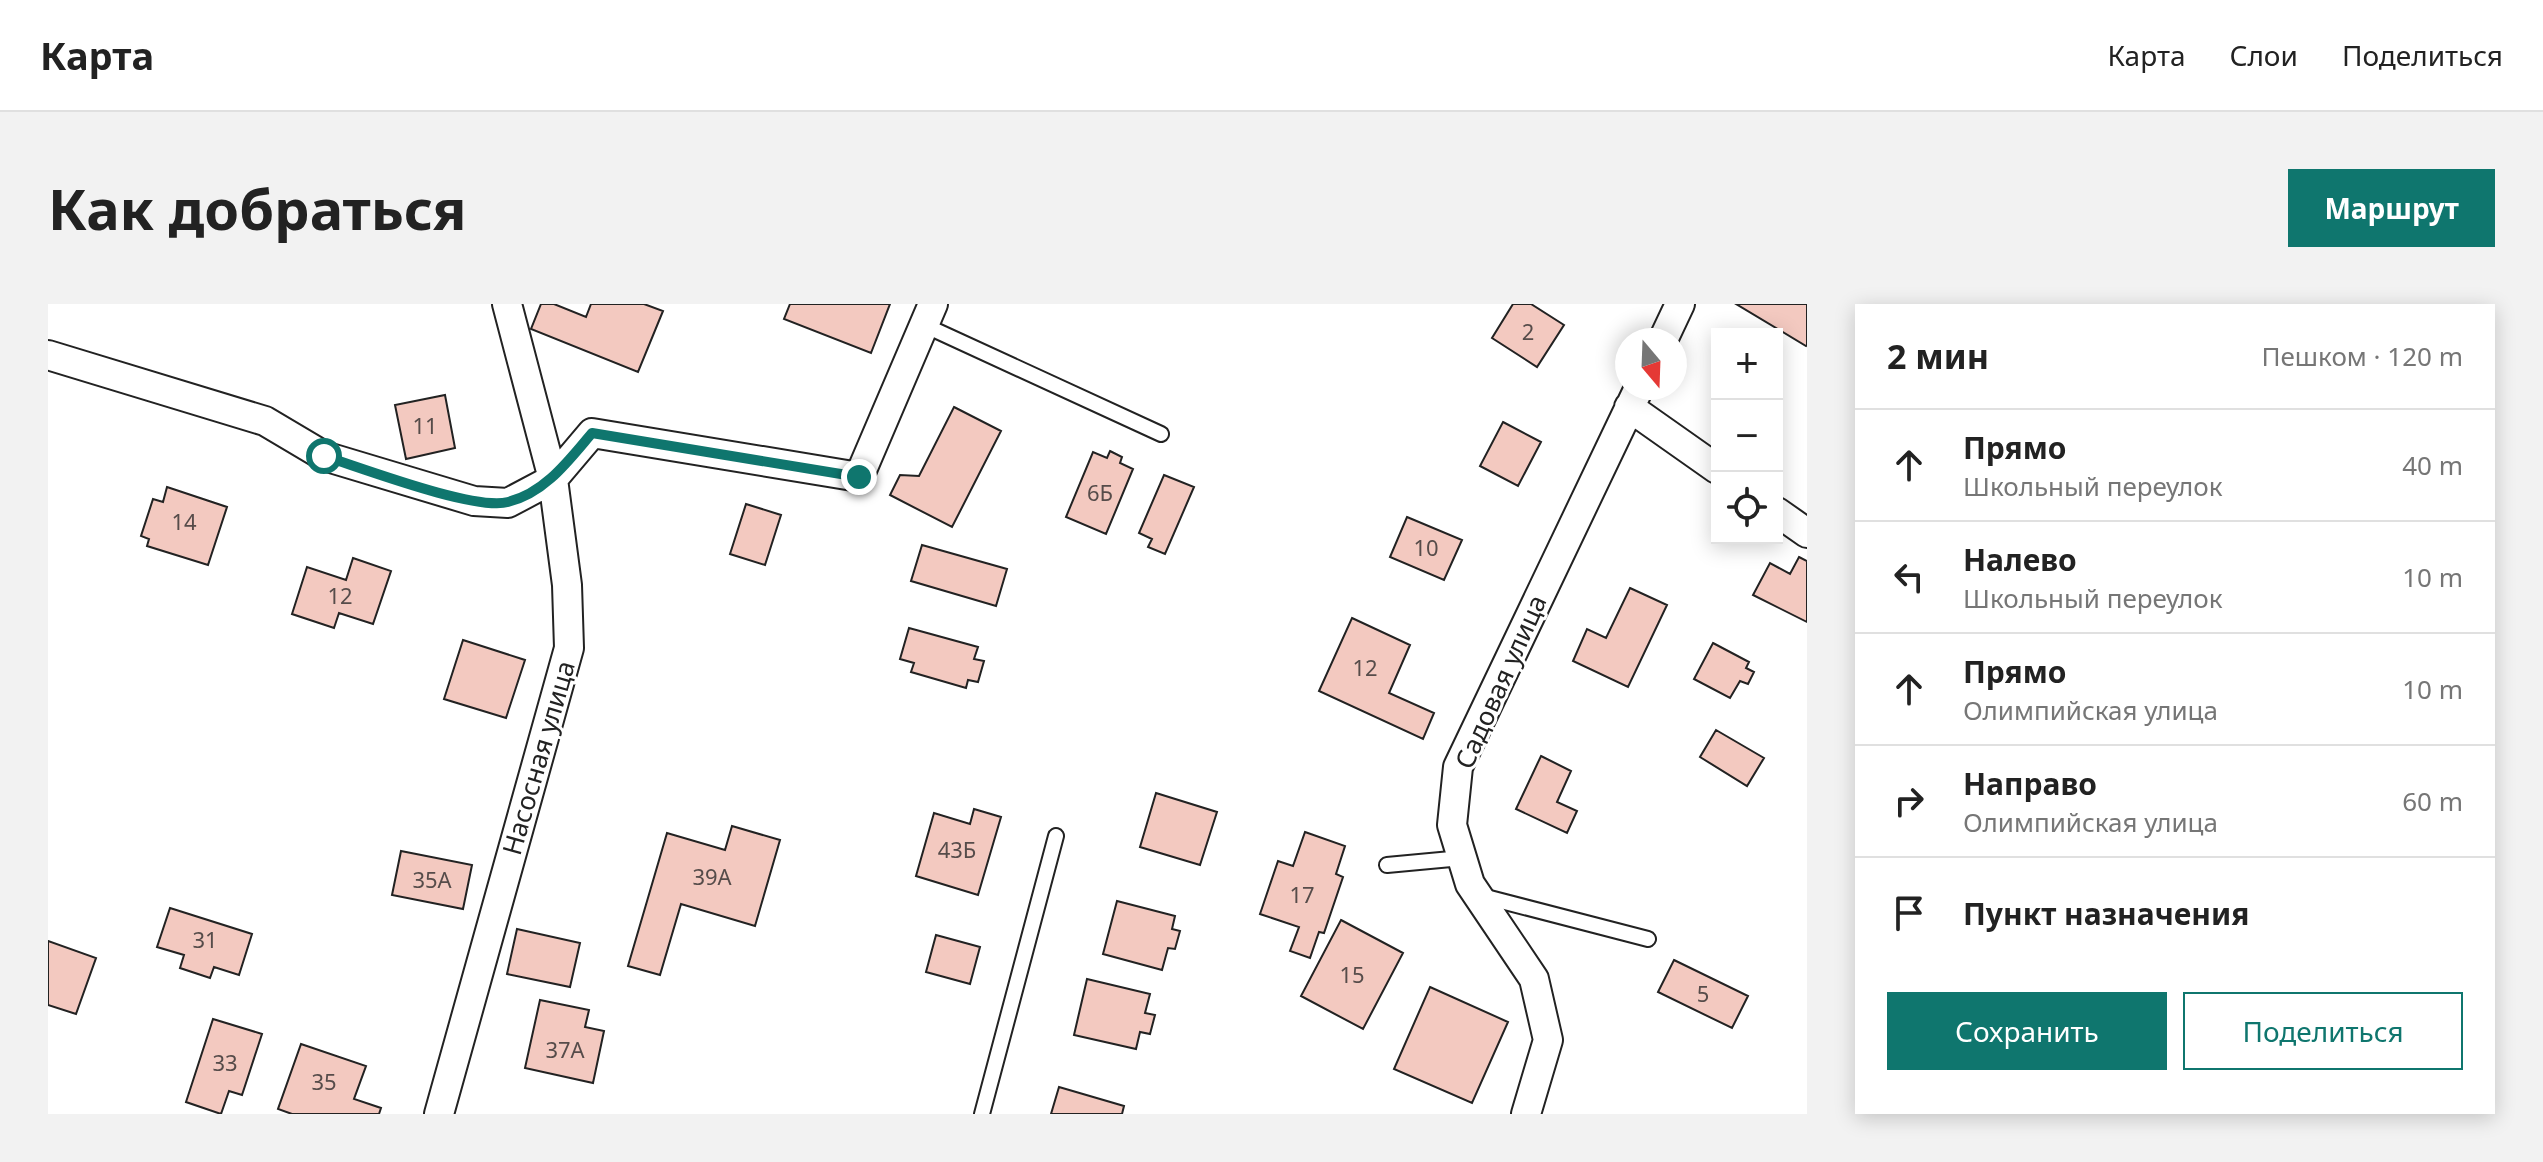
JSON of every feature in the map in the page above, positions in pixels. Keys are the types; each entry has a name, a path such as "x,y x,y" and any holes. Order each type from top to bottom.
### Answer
{"street":[{"name":"Насосная улица","path":"439,1114 569,648 567,585 553,479 507,304"},
{"path":"1669,328 1680,304"},
{"path":"48,355 265,421 324,456 474,501 508,503 553,479 592,433 859,477 929,314"},
{"name":"Садовая улица","path":"1526,1114 1548,1040 1534,979 1478,896 1462,858 1452,825 1458,767 1633,400"},
{"path":"1636,400 1711,464"},
{"path":"1783,516 1807,533"}],"lane":[{"path":"929,314 1161,434"},
{"path":"982,1114 1056,836"},
{"path":"1387,865 1462,858"},
{"path":"1478,896 1648,939"}],"building":[{"path":"541,304 554,304 586,317 591,304 644,304 663,311 638,372 531,329"},
{"path":"790,304 890,304 871,353 784,319"},
{"path":"1513,304 1531,304 1564,325 1537,367 1492,338"},
{"path":"1736,304 1807,304 1806,346 1783,332 1783,328 1776,328"},
{"path":"445,395 455,448 406,459 395,405"},
{"path":"954,407 1001,431 952,527 890,495 900,475 919,476"},
{"path":"1503,422 1541,442 1518,486 1480,466"},
{"path":"1110,451 1122,457 1120,463 1133,469 1106,534 1066,517 1093,452 1107,458"},
{"path":"1164,475 1194,487 1165,554 1148,547 1152,539 1139,533"},
{"path":"167,487 227,507 208,565 147,546 149,539 141,536 153,499 163,502"},
{"path":"746,504 781,515 765,565 730,554"},
{"path":"1407,517 1462,540 1444,580 1390,557"},
{"path":"922,545 1007,569 996,606 911,581"},
{"path":"1799,557 1807,561 1807,622 1753,595 1770,563 1790,574"},
{"path":"353,558 391,571 373,624 339,613 334,628 292,614 307,567 346,580"},
{"path":"1630,588 1667,605 1628,687 1573,661 1587,629 1606,638"},
{"path":"1352,618 1410,645 1389,693 1434,713 1423,739 1319,691"},
{"path":"909,628 978,647 974,659 984,661 978,682 968,680 966,688 911,672 914,663 900,659"},
{"path":"463,640 525,660 506,718 444,699"},
{"path":"1713,643 1749,662 1746,668 1754,672 1748,684 1740,681 1730,698 1694,679"},
{"path":"1716,730 1764,758 1747,786 1700,757"},
{"path":"1541,756 1571,771 1557,802 1577,811 1567,833 1516,809"},
{"path":"1156,793 1217,812 1200,865 1140,847"},
{"path":"974,809 1001,817 978,895 916,876 934,813 970,824"},
{"path":"732,826 780,840 755,926 681,904 660,975 628,966 667,833 725,850"},
{"path":"1305,832 1345,846 1336,874 1343,877 1324,933 1319,932 1310,958 1290,951 1299,927 1260,914 1278,861 1293,866"},
{"path":"401,851 472,865 463,909 392,895"},
{"path":"1117,901 1175,916 1172,929 1180,931 1175,949 1168,948 1162,970 1103,954"},
{"path":"170,908 252,934 239,975 214,967 210,978 180,968 184,955 157,947"},
{"path":"1341,920 1403,953 1363,1029 1301,996"},
{"path":"517,929 580,943 570,987 507,974"},
{"path":"936,935 980,947 970,984 926,972"},
{"path":"48,941 96,958 76,1014 48,1005"},
{"path":"1674,960 1748,996 1732,1028 1658,992"},
{"path":"1087,979 1150,994 1145,1013 1155,1015 1150,1034 1140,1032 1136,1049 1074,1035"},
{"path":"1430,987 1508,1022 1472,1103 1394,1069"},
{"path":"540,1000 589,1010 585,1027 604,1031 593,1083 525,1068"},
{"path":"213,1019 262,1034 242,1095 229,1091 221,1114 186,1102"},
{"path":"301,1044 366,1066 354,1099 381,1108 379,1114 292,1114 278,1109"},
{"path":"1059,1087 1124,1106 1122,1114 1051,1114"}],"route":[{"path":"324,456 474,501 508,503 553,479 592,433 859,477"}]}
